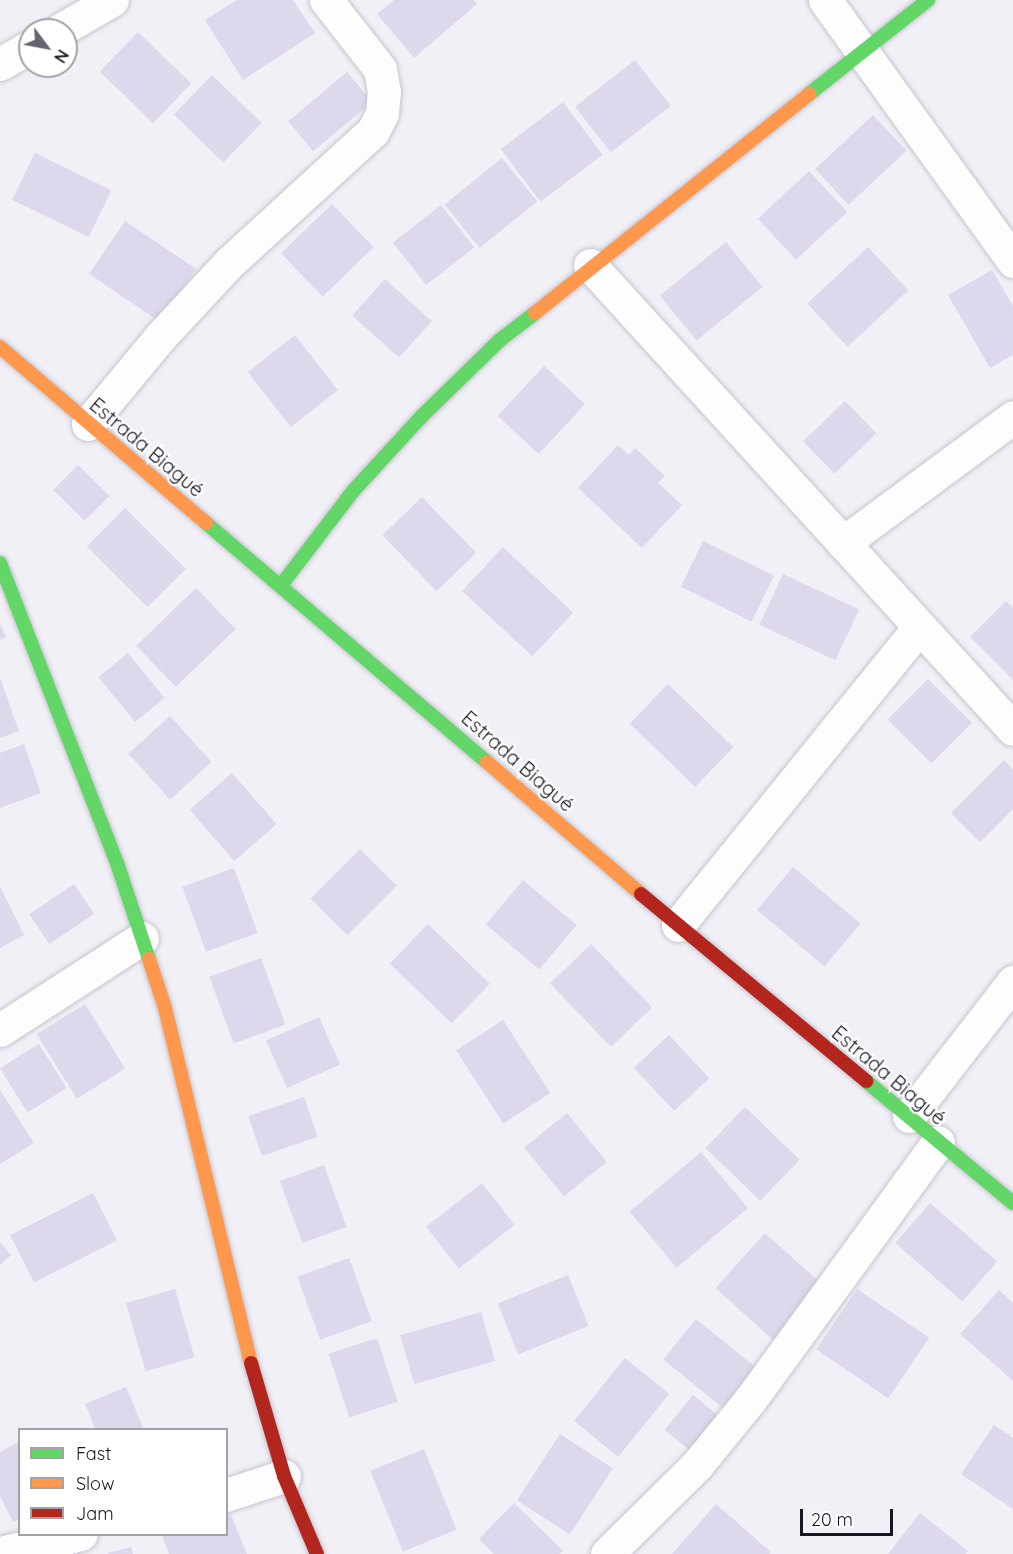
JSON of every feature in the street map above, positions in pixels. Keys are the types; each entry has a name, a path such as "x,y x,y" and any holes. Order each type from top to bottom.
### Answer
{"street":[{"path":"78,20 112,0"},
{"path":"88,424 161,336 229,263 373,130 382,113 384,92 380,69 326,0"},
{"path":"825,0 860,52 1013,261"},
{"path":"282,584 353,491 422,416 500,340 590,265 928,0"},
{"path":"0,64 18,54"},
{"path":"590,265 1013,729"},
{"name":"Estrada Biagué","path":"0,347 88,424 282,584 678,925 1013,1203"},
{"path":"843,543 1013,417"},
{"path":"0,563 117,863 165,1008 233,1301 284,1476 317,1554"},
{"path":"678,925 919,627"},
{"path":"0,1030 142,938"},
{"path":"909,1116 1013,982"},
{"path":"607,1554 697,1465 750,1400 938,1142"},
{"path":"228,1494 284,1476"},
{"path":"0,1553 72,1536"}],"building":[{"path":"237,0 293,0 315,33 243,80 205,20"},
{"path":"394,0 474,0 477,4 414,58 377,14"},
{"path":"138,32 191,83 153,123 100,72"},
{"path":"635,60 671,106 611,152 575,107"},
{"path":"347,72 372,102 313,151 288,121"},
{"path":"212,75 262,123 223,162 174,115"},
{"path":"563,102 603,155 540,202 501,149"},
{"path":"873,115 906,151 849,205 815,169"},
{"path":"35,153 111,190 89,237 12,200"},
{"path":"502,158 537,202 480,248 444,205"},
{"path":"809,171 847,212 796,260 758,219"},
{"path":"332,204 374,247 323,296 281,253"},
{"path":"441,205 474,248 426,285 393,243"},
{"path":"125,221 196,269 161,322 89,274"},
{"path":"726,242 763,287 696,341 660,295"},
{"path":"868,247 908,290 848,347 807,304"},
{"path":"992,270 1013,306 1013,355 990,368 948,295"},
{"path":"385,279 432,321 399,358 352,315"},
{"path":"295,335 338,390 291,427 248,372"},
{"path":"544,366 585,404 539,454 498,416"},
{"path":"845,401 876,433 835,474 803,441"},
{"path":"618,445 629,455 635,448 665,476 658,483 682,505 642,548 578,488"},
{"path":"78,465 109,496 84,521 53,490"},
{"path":"422,497 476,553 437,591 382,535"},
{"path":"125,508 186,569 148,607 87,546"},
{"path":"703,541 774,576 752,621 681,587"},
{"path":"503,547 573,612 532,656 462,591"},
{"path":"783,574 859,609 835,660 759,625"},
{"path":"196,588 236,629 176,687 136,646"},
{"path":"1006,601 1013,608 1013,680 970,637"},
{"path":"0,624 6,637 0,640"},
{"path":"128,653 165,698 135,722 98,677"},
{"path":"0,678 19,731 0,738"},
{"path":"928,679 972,723 932,763 888,719"},
{"path":"668,684 733,747 695,787 630,724"},
{"path":"170,716 211,762 170,800 128,753"},
{"path":"24,744 41,793 0,808 0,753"},
{"path":"1004,760 1013,770 1013,809 980,842 951,813"},
{"path":"232,773 277,824 234,861 190,810"},
{"path":"360,849 397,886 347,935 311,898"},
{"path":"793,867 860,924 824,966 757,910"},
{"path":"234,868 258,933 206,952 182,887"},
{"path":"523,880 577,925 539,969 486,924"},
{"path":"74,884 94,914 49,944 29,914"},
{"path":"0,887 24,935 0,948"},
{"path":"428,924 490,984 452,1023 390,964"},
{"path":"591,944 652,1007 611,1047 550,984"},
{"path":"261,958 285,1025 234,1044 209,977"},
{"path":"85,1004 125,1068 77,1099 37,1034"},
{"path":"319,1017 340,1065 287,1088 266,1041"},
{"path":"503,1020 550,1093 503,1123 456,1050"},
{"path":"669,1035 709,1078 674,1111 634,1068"},
{"path":"39,1044 67,1088 28,1112 0,1068"},
{"path":"0,1090 34,1143 0,1164"},
{"path":"304,1097 318,1137 262,1156 248,1116"},
{"path":"745,1107 800,1160 760,1201 705,1148"},
{"path":"567,1113 607,1162 564,1197 524,1148"},
{"path":"701,1152 748,1208 677,1268 630,1212"},
{"path":"324,1165 347,1227 302,1243 280,1181"},
{"path":"482,1183 515,1225 459,1268 426,1227"},
{"path":"93,1193 117,1240 34,1282 10,1235"},
{"path":"930,1203 997,1261 962,1301 895,1243"},
{"path":"765,1233 823,1285 773,1340 715,1288"},
{"path":"0,1242 11,1255 0,1265"},
{"path":"349,1258 372,1321 320,1340 297,1277"},
{"path":"568,1275 589,1326 518,1354 498,1303"},
{"path":"175,1289 195,1357 146,1371 126,1303"},
{"path":"857,1289 929,1338 888,1398 816,1350"},
{"path":"999,1290 1013,1303 1013,1381 960,1334"},
{"path":"481,1312 495,1361 414,1384 400,1335"},
{"path":"696,1319 762,1372 729,1413 663,1359"},
{"path":"377,1338 398,1402 349,1417 328,1354"},
{"path":"625,1358 669,1394 618,1457 574,1421"},
{"path":"126,1387 143,1428 95,1428 85,1404"},
{"path":"693,1395 719,1416 690,1451 665,1430"},
{"path":"994,1425 1013,1438 1013,1509 961,1474"},
{"path":"560,1434 613,1468 570,1535 517,1500"},
{"path":"18,1442 18,1520 13,1522 0,1496 0,1452"},
{"path":"424,1449 457,1530 403,1551 370,1471"},
{"path":"514,1503 563,1551 559,1554 494,1554 479,1539"},
{"path":"716,1504 771,1552 769,1554 672,1554"},
{"path":"229,1510 247,1554 169,1554 162,1536 228,1536"},
{"path":"920,1513 968,1551 965,1554 888,1554"},
{"path":"131,1547 133,1554 108,1554 108,1553"}],"traffic: fast":[{"path":"809,94 928,0"},
{"path":"282,584 353,491 422,416 500,340 535,313"},
{"path":"206,523 487,762"},
{"path":"0,563 117,863 149,959"},
{"path":"866,1081 1013,1203"}],"traffic: slow":[{"path":"535,313 809,94"},
{"path":"0,347 206,523"},
{"path":"487,762 641,894"},
{"path":"149,959 165,1008 251,1363"}],"traffic: jam":[{"path":"641,894 866,1081"},
{"path":"251,1363 284,1476 317,1554"}]}
